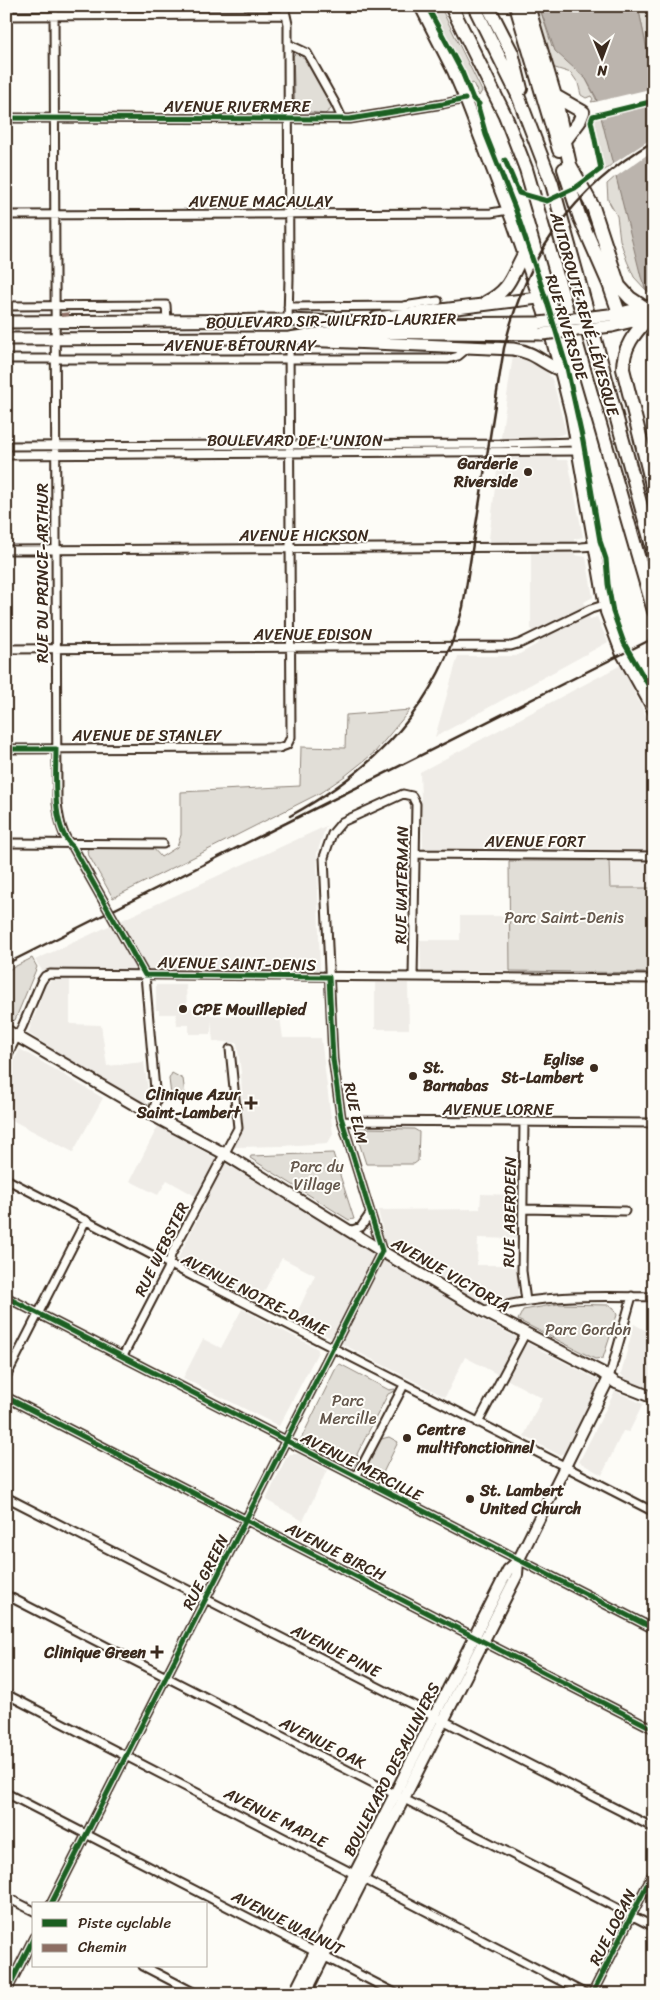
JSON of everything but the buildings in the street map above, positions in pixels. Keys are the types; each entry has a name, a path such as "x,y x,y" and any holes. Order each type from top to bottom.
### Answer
{"highway":[{"name":"AUTOROUTE RENÉ-LÉVESQUE","path":"451,6 505,115 526,169 654,611"},
{"name":"AUTOROUTE RENÉ-LÉVESQUE","path":"474,6 509,76 532,128 558,203 654,553"},
{"path":"488,6 512,53 532,128"},
{"path":"516,6 576,207 609,284 613,318"},
{"path":"528,6 555,96 564,142 572,170 594,212 619,286 630,298 650,311 629,342 623,364 625,379 654,492"},
{"path":"555,96 583,112 564,142"}],"main road":[{"path":"479,306 495,298 505,290 512,280 523,254"},
{"path":"356,322 538,298"},
{"name":"BOULEVARD SIR-WILFRID-LAURIER","path":"6,339 289,338 324,333 407,334 540,329 650,311"},
{"name":"BOULEVARD SIR-WILFRID-LAURIER","path":"6,322 288,320 540,329"},
{"path":"256,338 283,328 288,320"},
{"path":"347,343 407,334"},
{"path":"289,338 313,342 470,347 523,351 560,370"}],"street":[{"name":"RUE DU PRINCE-ARTHUR","path":"54,6 56,803 60,825 69,843 105,900 145,975 156,1101 152,1115"},
{"path":"284,6 288,44 288,320"},
{"name":"RUE RIVERSIDE","path":"420,6 465,99 508,210 538,298 560,370 577,447 604,605 618,644 654,711"},
{"path":"6,16 286,15"},
{"path":"288,44 307,53 342,118"},
{"name":"AVENUE RIVERMERE","path":"6,118 350,119 436,106 465,99"},
{"name":"AVENUE MACAULAY","path":"6,215 494,213 508,210"},
{"path":"288,306 404,306 438,301"},
{"path":"6,306 166,305 166,321"},
{"path":"289,338 290,649"},
{"name":"AVENUE BÉTOURNAY","path":"6,359 452,359 470,347"},
{"name":"BOULEVARD DE L'UNION","path":"6,446 577,447"},
{"name":"BOULEVARD DE L'UNION","path":"6,456 289,454 577,447"},
{"name":"AVENUE HICKSON","path":"6,550 594,546"},
{"name":"AVENUE EDISON","path":"6,649 290,649 511,646 522,643 591,609 604,605"},
{"name":"AVENUE DE STANLEY","path":"6,749 279,748 288,744 291,737 290,649"},
{"name":"RUE ELM","path":"382,1251 342,1121 333,1059 324,857 332,834 342,822 396,796 404,794 412,796"},
{"name":"RUE WATERMAN","path":"412,796 416,804 413,977"},
{"path":"6,843 163,844"},
{"name":"AVENUE FORT","path":"416,854 654,856"},
{"name":"AVENUE SAINT-DENIS","path":"17,1037 41,982 48,975 654,979"},
{"name":"AVENUE VICTORIA","path":"6,1030 152,1115 225,1154 483,1311 616,1383 654,1398"},
{"path":"6,1058 17,1037"},
{"name":"RUE WEBSTER","path":"123,1356 169,1264 171,1255 238,1128 230,1049"},
{"name":"AVENUE LORNE","path":"342,1121 654,1123"},
{"name":"RUE ABERDEEN","path":"524,1122 522,1273 526,1301"},
{"name":"AVENUE NOTRE-DAME","path":"6,1179 654,1512"},
{"path":"523,1209 625,1211"},
{"path":"349,1231 361,1227 370,1214"},
{"path":"6,1377 86,1220"},
{"name":"RUE GREEN","path":"52,1902 382,1251"},
{"name":"BOULEVARD DESAULNIERS","path":"294,1994 319,1954 478,1639 517,1575 518,1560 566,1468 609,1378 632,1296"},
{"path":"483,1311 526,1301 558,1297 654,1297"},
{"name":"AVENUE MERCILLE","path":"6,1298 123,1356 654,1629"},
{"path":"478,1423 525,1334"},
{"path":"356,1477 404,1385"},
{"name":"AVENUE BIRCH","path":"6,1396 654,1729"},
{"name":"AVENUE PINE","path":"6,1497 654,1828"},
{"name":"AVENUE OAK","path":"6,1594 654,1927"},
{"name":"AVENUE MAPLE","path":"6,1694 586,1994"},
{"name":"AVENUE WALNUT","path":"6,1793 397,1994"},
{"name":"RUE LOGAN","path":"592,1994 654,1871"},
{"path":"6,1897 32,1910"},
{"path":"6,1993 32,1941"},
{"name":"BOULEVARD DESAULNIERS","path":"305,1994 319,1954"},
{"path":"147,1968 197,1994"}],"shaded area":[{"path":"539,6 638,6 654,84 654,295 646,290 641,277 596,97 586,79 555,51"},
{"path":"513,355 522,357 545,369 552,379 566,433 554,437 557,460 568,460 583,537 574,539 575,555 586,557 593,597 584,602 590,619 597,617 608,642 435,737 458,656 516,656 539,643 531,628 531,549 488,548"},
{"path":"621,665 654,732 654,852 423,850 420,772"},
{"path":"326,826 317,853 320,973 54,968 43,972 35,960"},
{"path":"609,861 654,862 654,888 610,888"},
{"path":"460,916 510,916 510,971 421,971 420,940 460,940"},
{"path":"53,979 70,979 70,1024 101,1025 107,1066 144,1062 149,1097 143,1107 28,1033 46,985"},
{"path":"375,983 408,983 409,1029 375,1029"},
{"path":"156,985 186,985 187,1008 210,1007 210,1015 280,1017 283,1038 321,1038 333,1134 328,1143 234,1147 243,1118 241,1072 237,1043 213,1041 211,1020 211,1034 189,1034 189,1025 177,1025 176,1014 159,1014 159,1010 156,1010"},
{"path":"20,1049 103,1098 73,1152 6,1117 6,1074"},
{"path":"158,1126 235,1169 479,1318 598,1380 600,1388 564,1453 559,1455 524,1436 542,1398 465,1357 445,1397 294,1319 315,1275 282,1258 259,1301 177,1260 206,1202 167,1180 158,1195 130,1181"},
{"path":"481,1194 519,1195 518,1239 478,1238 477,1265 518,1265 518,1298 481,1304 398,1253 394,1253 386,1248 383,1243 383,1232 378,1210 480,1209"},
{"path":"242,1309 318,1349 279,1426 183,1378 203,1339 221,1348"},
{"path":"634,1324 654,1335 654,1390 626,1380 621,1374"},
{"path":"615,1391 643,1404 629,1432 623,1431 602,1475 579,1462"},
{"path":"290,1454 299,1454 327,1470 303,1521 266,1500 286,1458"}],"green space":[{"path":"430,6 440,6 482,91 479,96 473,83 469,85"},
{"path":"532,6 539,6 552,46 586,79 597,101 591,102 593,99 591,96 586,98 581,95 578,83 571,73 552,67"},
{"path":"638,6 648,6 653,13 650,27 654,41 654,84"},
{"path":"296,53 301,55 311,67 331,104 332,108 325,114 295,110 293,56"},
{"path":"601,115 613,163 603,172 593,120"},
{"path":"616,176 646,290 634,277 627,261 620,240 617,216 608,200 607,184"},
{"path":"410,710 375,752 320,793 113,898 88,854 87,850 92,846 152,847 161,857 177,847 181,835 181,792 300,786 301,747 345,748 346,715"},
{"name":"Parc Saint-Denis","path":"509,861 609,861 610,888 654,888 652,973 510,971"},
{"path":"32,958 37,967 15,1020 12,1021 6,1017 6,971"},
{"path":"172,1073 183,1079 185,1094 171,1095 169,1079"},
{"path":"361,1128 414,1129 419,1132 418,1161 414,1164 366,1164 356,1133"},
{"name":"Parc du Village","path":"333,1153 354,1219 349,1220 250,1158 251,1156"},
{"name":"Parc Gordon","path":"558,1304 609,1305 614,1308 617,1315 603,1358 595,1359 518,1320 523,1310"},
{"name":"Parc Mercille","path":"340,1364 389,1390 395,1389 395,1391 388,1394 357,1454 359,1460 352,1468 349,1468 348,1462 307,1440 304,1442 306,1446 300,1441 337,1366"},
{"path":"389,1437 398,1442 379,1481 367,1475 365,1469 381,1439"}],"pier":[{"path":"654,88 654,102 598,116 595,102"},
{"path":"654,137 654,150 614,178 611,165"}],"railway":[{"path":"290,816 321,798 376,755 400,730 438,674 452,642 463,607 504,348 513,315 525,284 556,228 576,203 625,160 654,141"},
{"path":"6,964 654,638"}],"marked path":[{"path":"61,315 72,314"}],"cycle path":[{"path":"427,6 462,72 473,99 479,104"},
{"path":"6,118 350,119 465,99"},
{"path":"505,160 519,193 547,201 575,188 601,169 591,121 593,116 654,101"},
{"path":"477,103 486,135 515,208 547,302 567,368 583,441 600,541 606,559 613,612 624,643 654,695"},
{"path":"6,749 56,749 56,801 61,827 145,975 329,977 333,1059 341,1117 382,1251 52,1902"},
{"path":"6,1297 654,1629"},
{"path":"6,1397 654,1729"},
{"path":"592,1994 654,1871"},
{"path":"6,1993 32,1941"}],"place":[{"name":"Garderie Riverside","path":"528,472"},
{"name":"CPE Mouillepied","path":"183,1009"},
{"name":"Eglise St-Lambert","path":"594,1068"},
{"name":"St. Barnabas","path":"413,1076"},
{"name":"Clinique Azur Saint-Lambert","path":"251,1103"},
{"name":"Centre multifonctionnel","path":"407,1438"},
{"name":"St. Lambert United Church","path":"470,1499"},
{"name":"Clinique Green","path":"157,1652"}]}
